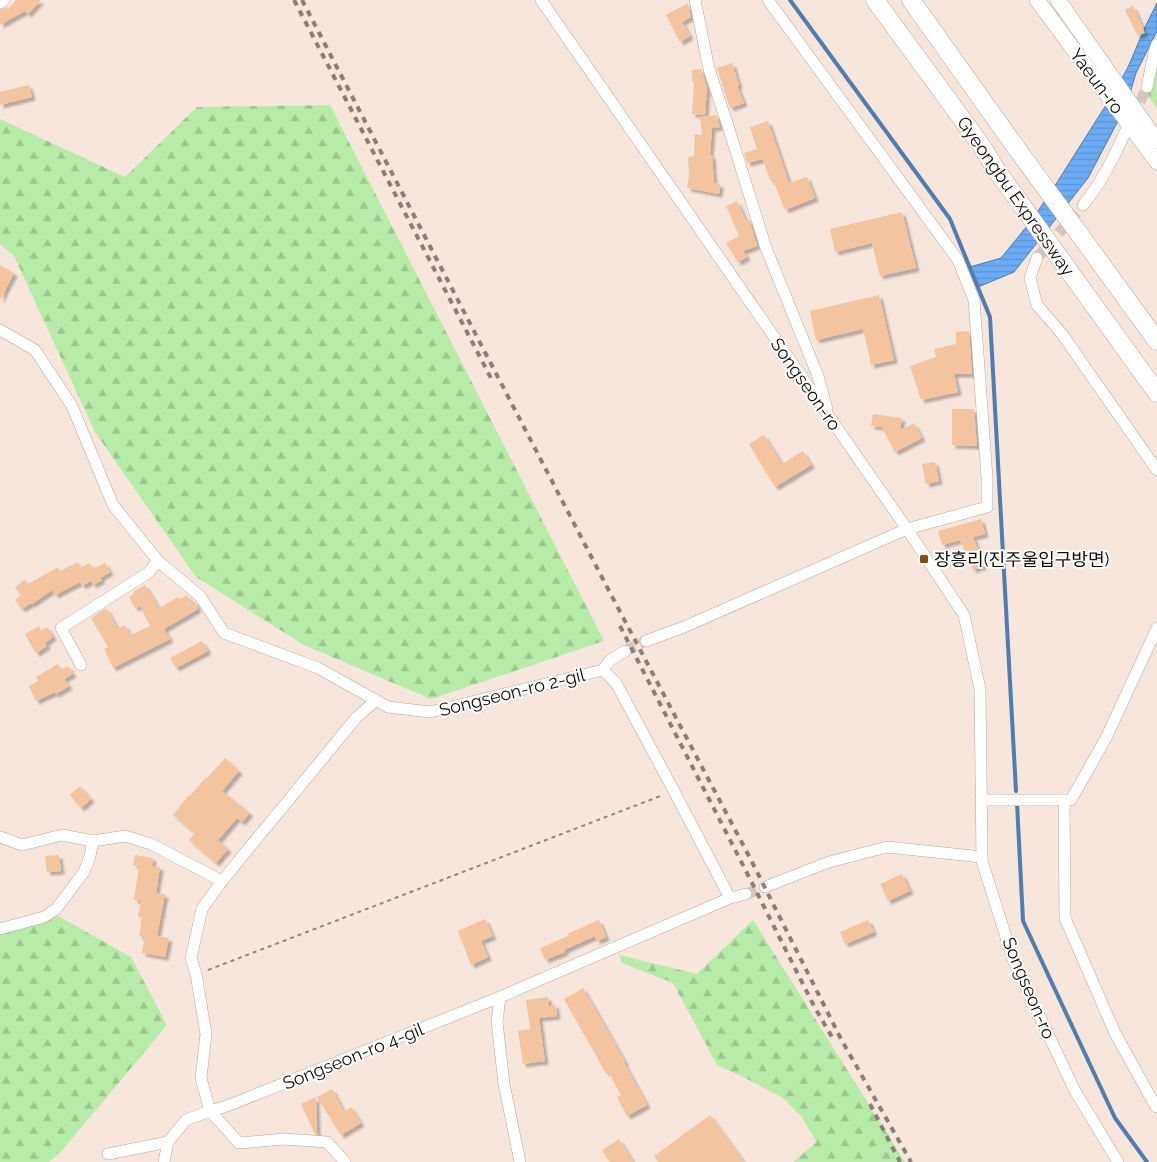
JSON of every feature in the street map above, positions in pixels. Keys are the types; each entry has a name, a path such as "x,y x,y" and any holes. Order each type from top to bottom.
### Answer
{"highway":[{"name":"Gyeongbu Expressway","path":"875,0 1157,393"},
{"name":"Gyeongbu Expressway","path":"911,0 1157,341"}],"main road":[{"name":"Yaeun-ro","path":"1037,0 1157,162"},
{"name":"Yaeun-ro","path":"1058,0 1157,141"}],"street":[{"path":"0,3 4,0"},
{"name":"Songseon-ro","path":"542,0 907,529 964,615 980,689 982,857 1014,962 1075,1091 1118,1162"},
{"path":"695,0 709,69 766,248 818,376 830,418"},
{"path":"646,641 684,627 907,529 987,507 987,478 974,300 958,260 768,0"},
{"path":"1147,87 1154,49 1157,44"},
{"path":"1083,205 1095,190 1116,153 1127,128"},
{"path":"1037,258 1030,278 1037,304 1062,334 1157,470"},
{"name":"Songseon-ro 2-gil","path":"0,330 34,350 72,406 113,505 158,561 200,596 224,632 318,668 388,706 430,712 603,670 609,661 625,651"},
{"path":"81,665 61,628 148,574 158,561"},
{"path":"981,800 1071,800 1106,738 1157,628"},
{"path":"603,670 616,683 730,898"},
{"path":"345,1162 327,1142 284,1140 239,1143 210,1110 201,1078 206,1034 196,974 191,958 202,909 222,881 356,718 376,700"},
{"path":"1064,800 1065,918 1116,1033 1157,1108"},
{"path":"0,837 22,845 62,835 93,841 125,836 151,844 222,881"},
{"path":"0,929 44,917 56,908 84,872 93,841"},
{"path":"765,887 829,862 887,847 982,857"},
{"name":"Songseon-ro 4-gil","path":"168,1142 186,1120 210,1110 227,1106 500,997 730,898 746,894"},
{"path":"500,997 497,1022 504,1084 520,1162"},
{"path":"108,1154 168,1142 164,1162"}],"path":[{"path":"196,974 674,791"}],"green space":[{"path":"1157,66 1157,108 1147,95"},
{"path":"330,105 604,641 431,699 304,645 196,577 95,432 14,256 0,244 0,119 125,177 197,107"},
{"path":"58,916 131,957 167,1025 60,1153 48,1162 0,1162 0,932"},
{"path":"753,920 905,1162 793,1162 817,1142 801,1116 783,1098 717,1065 673,983 622,963 619,955 697,974"}],"water":[{"path":"1157,3 1157,31 1136,73 1128,100 1088,178 1014,272 978,287 970,267 1001,258 1032,220 1118,86"}],"building":[{"path":"16,0 41,0 28,14 25,11 0,25 0,10 7,7 8,9"},
{"path":"688,3 691,17 682,22 690,36 680,42 666,15"},
{"path":"1133,6 1145,33 1138,36 1125,10"},
{"path":"732,63 739,85 737,86 744,103 730,108 717,68"},
{"path":"701,69 707,88 705,115 692,114 694,82 692,82 692,70"},
{"path":"29,85 32,97 0,105 0,92"},
{"path":"716,115 720,127 712,128 710,155 712,155 714,183 720,184 719,194 687,188 689,176 688,157 694,156 695,134 702,135 700,117"},
{"path":"768,121 789,183 807,177 815,198 785,210 773,180 770,180 763,159 747,163 744,153 757,149 750,127"},
{"path":"737,201 746,221 749,219 757,246 743,251 747,257 738,262 726,243 739,236 726,206"},
{"path":"902,212 916,268 880,276 872,243 835,252 830,229"},
{"path":"0,265 14,273 0,300"},
{"path":"879,295 894,360 871,365 863,329 816,340 810,311"},
{"path":"969,331 972,374 954,374 958,392 921,400 910,366 936,357 934,349 956,344 956,332"},
{"path":"952,409 974,409 977,446 952,445"},
{"path":"873,414 902,418 900,430 914,423 922,438 895,452 882,427 871,426"},
{"path":"764,435 782,464 803,451 811,465 775,487 749,444"},
{"path":"935,462 939,481 926,484 922,464"},
{"path":"981,519 985,534 973,537 984,565 973,570 960,540 942,545 938,531"},
{"path":"78,562 81,568 89,563 92,569 105,563 110,572 93,585 91,581 82,586 80,582 55,595 52,590 22,609 15,600 21,595 15,587 25,580 28,584 58,567 60,571"},
{"path":"145,585 159,608 178,597 179,599 187,595 191,603 195,601 198,609 164,629 170,639 113,668 104,649 108,647 91,618 106,608 118,629 124,625 131,635 150,626 140,606 135,608 129,597 134,594 133,592"},
{"path":"39,626 41,631 47,627 53,637 45,643 47,646 36,653 25,634"},
{"path":"202,641 208,651 176,668 170,658"},
{"path":"58,664 61,670 68,666 73,674 64,679 69,686 56,694 55,692 36,701 29,686 38,681 36,677"},
{"path":"225,758 239,771 222,791 250,813 242,822 237,818 218,840 228,849 216,863 189,840 195,833 173,815 189,795"},
{"path":"80,786 91,799 81,808 70,795"},
{"path":"59,855 61,871 47,872 45,856"},
{"path":"135,855 153,858 152,866 160,867 156,893 165,894 157,936 169,938 165,957 142,953 145,937 139,936 142,917 138,917 141,901 134,900 139,866 133,865"},
{"path":"902,874 910,891 888,901 880,884"},
{"path":"485,919 493,936 481,941 488,957 471,965 458,931"},
{"path":"599,920 606,937 597,941 595,936 545,960 540,948"},
{"path":"868,920 874,932 845,944 840,932"},
{"path":"583,988 647,1105 627,1116 617,1097 621,1095 608,1071 606,1073 564,999"},
{"path":"548,997 549,1007 555,1004 557,1016 539,1018 545,1061 523,1064 518,1031 530,1029 526,1000"},
{"path":"332,1089 344,1112 351,1107 361,1123 341,1135 317,1097"},
{"path":"316,1097 317,1134 315,1134 301,1104"},
{"path":"710,1115 744,1162 658,1162 654,1156"},
{"path":"619,1139 633,1162 610,1162 602,1150"}],"waterway":[{"path":"790,0 950,219 990,317 1016,791"},
{"path":"1017,803 1023,921 1115,1118 1147,1162"}],"tunnel":[{"path":"1133,117 1147,87"},
{"path":"1037,258 1083,205"},
{"path":"625,651 646,641"},
{"path":"746,894 765,887"}],"railway":[{"path":"294,0 493,382"},
{"path":"302,0 750,858 841,1039 911,1162"},
{"path":"620,626 815,1008 832,1037"},
{"path":"870,1104 900,1162"}],"place":[{"name":"장흥리(진주울입구방면)","path":"924,559"}]}
